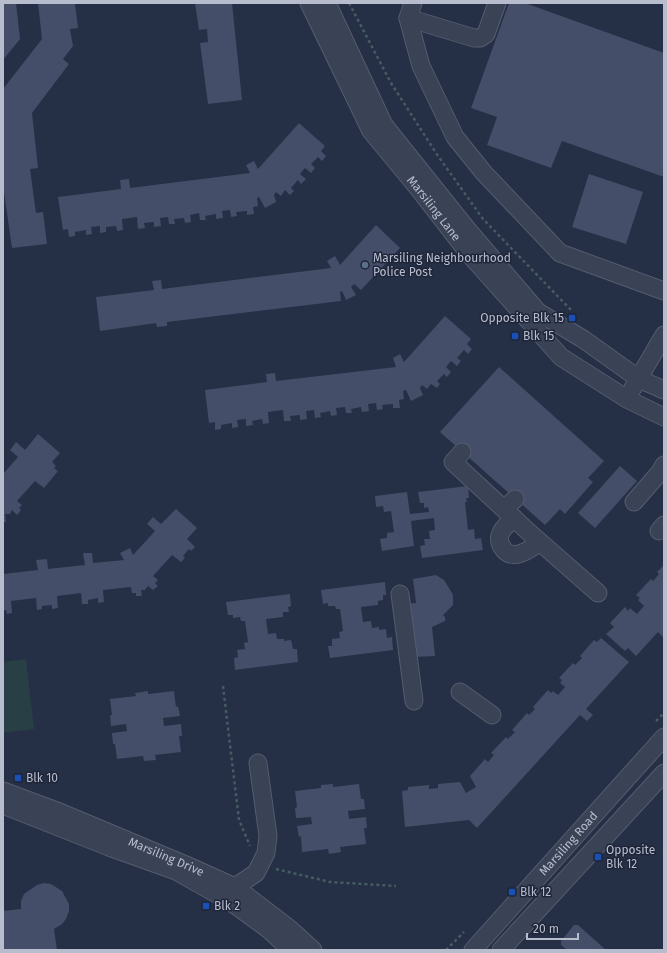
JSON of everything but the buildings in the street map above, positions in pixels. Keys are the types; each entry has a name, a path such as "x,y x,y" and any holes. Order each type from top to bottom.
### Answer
{"street":[{"name":"Marsiling Lane","path":"310,3 384,125 467,229 538,312 583,339 639,379 664,390"},
{"name":"Marsiling Lane","path":"327,3 371,131 470,255 561,357 627,399 664,417"},
{"path":"410,10 474,38 480,38 486,34 497,3"},
{"path":"410,10 421,66 455,137 484,173 560,253 664,291"},
{"path":"627,399 664,335"},
{"path":"462,452 453,462 511,509 539,542 598,593"},
{"path":"634,502 663,472"},
{"path":"511,509 505,527 499,536 500,543 505,552 510,554 519,554 530,550 539,542"},
{"path":"400,594 414,701"},
{"path":"460,692 492,715"},
{"name":"Marsiling Road","path":"473,950 664,737"},
{"path":"233,894 256,873 266,853 268,836 258,764"},
{"name":"Marsiling Road","path":"501,950 664,773"},
{"name":"Marsiling Drive","path":"3,791 62,813 186,865 290,929 313,950"},
{"name":"Marsiling Drive","path":"3,805 233,894 291,950"}],"path":[{"path":"349,3 391,83 438,156 483,219 560,301 577,316"}],"shaded area":[{"path":"26,659 34,729 3,733 3,662"}],"place":[{"name":"Marsiling Neighbourhood Police Post","path":"365,265"},
{"name":"Opposite Blk 15","path":"572,318"},
{"name":"Blk 15","path":"515,336"},
{"name":"Blk 10","path":"18,778"},
{"name":"Opposite Blk 12","path":"598,857"},
{"name":"Blk 12","path":"512,892"},
{"name":"Blk 2","path":"206,906"}]}
